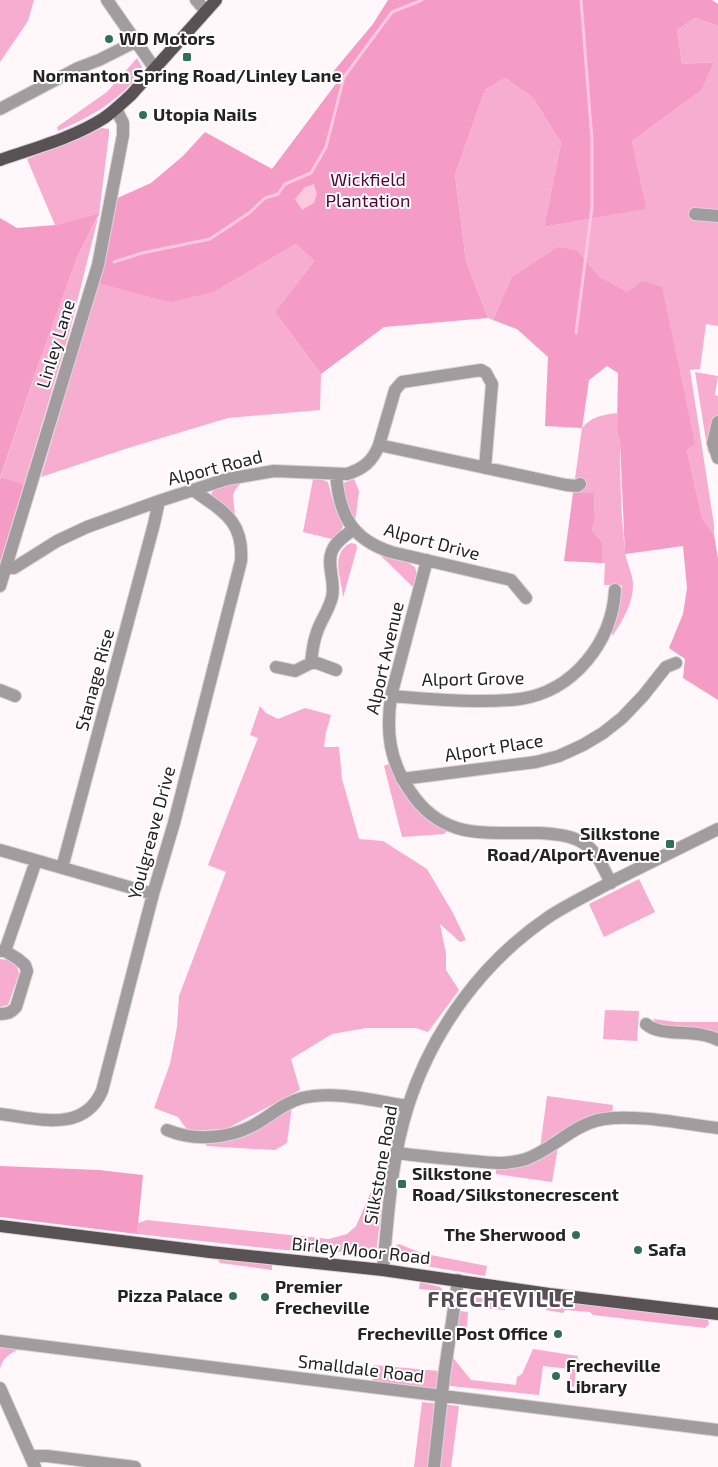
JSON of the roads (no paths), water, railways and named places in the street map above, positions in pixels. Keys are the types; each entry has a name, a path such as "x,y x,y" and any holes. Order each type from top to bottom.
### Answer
{"main road":[{"path":"0,160 92,125 116,109 131,95 216,0"},
{"name":"Birley Moor Road","path":"0,1226 210,1252 383,1270 549,1294 718,1314"}],"street":[{"path":"107,0 154,68"},
{"path":"196,0 206,11"},
{"path":"0,109 78,68 135,42"},
{"name":"Linley Lane","path":"0,586 98,265 123,135 123,123 116,109"},
{"path":"695,214 718,216"},
{"name":"Alport Road","path":"6,568 14,568 57,541 87,526 159,500 227,479 274,471 347,474 364,466 376,454 396,390 402,382 418,378 481,370 486,373 492,384 485,468"},
{"path":"718,422 713,443 718,458"},
{"path":"379,445 569,486 580,484"},
{"name":"Alport Drive","path":"336,474 337,493 347,520 367,542 379,548 511,580 526,598"},
{"name":"Youlgreave Drive","path":"0,1114 52,1120 70,1120 86,1112 99,1099 102,1091 153,894 174,823 241,561 242,550 240,540 233,521 194,490"},
{"name":"Stanage Rise","path":"62,868 159,500"},
{"path":"311,663 317,632 332,597 334,582 330,558 336,544 354,529"},
{"name":"Alport Avenue","path":"427,560 391,696 388,729 395,762 402,779 424,809 443,824 456,829 470,832 551,834 575,839 586,844 594,851 611,883"},
{"name":"Alport Grove","path":"391,696 454,700 512,699 530,697 550,688 576,672 595,651 610,621 615,590"},
{"path":"276,667 295,671 311,663 317,663 336,670"},
{"name":"Alport Place","path":"402,779 536,762 559,756 603,733 622,718 643,696 666,667 676,663"},
{"path":"0,690 15,696"},
{"name":"Silkstone Road","path":"383,1270 397,1153 408,1106 427,1058 443,1029 477,981 500,958 549,917 573,902 718,830"},
{"path":"0,850 153,894"},
{"path":"0,1014 7,1014 16,1007 27,971 25,965 3,951 36,860"},
{"path":"646,1024 655,1030 701,1034 718,1040"},
{"path":"167,1130 186,1136 228,1134 252,1126 290,1102 317,1096 360,1098 408,1106"},
{"path":"397,1153 499,1164 527,1158 541,1152 574,1129 602,1119 625,1118 718,1128"},
{"path":"434,1467 458,1280"},
{"name":"Smalldale Road","path":"0,1341 718,1430"},
{"path":"0,1388 32,1462 47,1456 135,1467"}],"waterway":[{"path":"114,262 142,253 210,239 249,213 265,198 278,194 285,184 311,173 326,147 344,77 392,12 422,0"},
{"path":"576,333 592,207 592,140 581,0"}],"place":[{"name":"WD Motors","path":"109,39"},
{"name":"Normanton Spring Road/Linley Lane","path":"187,57"},
{"name":"Utopia Nails","path":"143,115"},
{"name":"Silkstone Road/Alport Avenue","path":"670,844"},
{"name":"Silkstone Road/Silkstonecrescent","path":"402,1184"},
{"name":"The Sherwood","path":"576,1235"},
{"name":"Safa","path":"638,1250"},
{"name":"Pizza Palace","path":"233,1296"},
{"name":"Premier Frecheville","path":"265,1297"},
{"name":"Frecheville Post Office","path":"558,1334"},
{"name":"Frecheville Library","path":"556,1376"}],"district":[{"name":"FRECHEVILLE","path":"501,1299"}],"park label":[{"name":"Wickfield Plantation","path":"368,190"}]}
